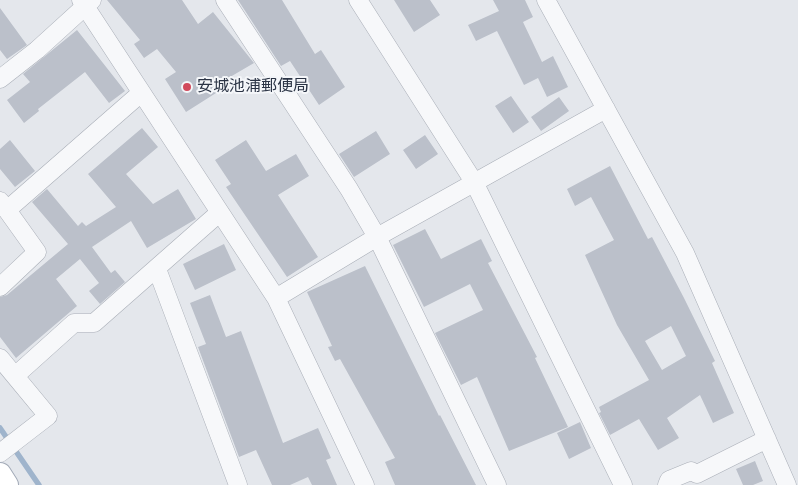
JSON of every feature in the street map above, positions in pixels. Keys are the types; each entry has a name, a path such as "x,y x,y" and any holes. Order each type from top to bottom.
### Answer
{"main road":[{"path":"0,474 7,485"}],"street":[{"path":"225,0 349,189 377,237 497,485"},
{"path":"358,0 474,182 623,485"},
{"path":"546,0 685,253 788,485"},
{"path":"0,79 36,50 86,2 219,213 276,298 365,485"},
{"path":"0,286 37,252 4,206 142,93"},
{"path":"276,298 377,237 606,109"},
{"path":"15,376 74,323 94,323 219,213"},
{"path":"157,269 238,485"},
{"path":"0,358 48,416 0,453"},
{"path":"667,485 669,480 691,471 698,474 767,439"}],"building":[{"path":"107,0 182,0 198,24 213,12 254,63 213,87 216,93 186,112 165,79 176,72 157,49 144,58 134,44 140,40"},
{"path":"238,0 282,0 315,54 321,50 345,87 319,105 290,61 281,66"},
{"path":"394,0 430,0 440,15 414,32"},
{"path":"493,0 525,0 533,17 523,22 542,62 553,56 568,87 547,97 538,78 524,85 497,31 476,41 468,25 499,11"},
{"path":"0,8 27,45 7,59 0,50"},
{"path":"77,30 125,91 109,103 85,72 38,109 39,111 24,123 7,100 30,82 23,74"},
{"path":"511,96 529,122 513,133 495,106"},
{"path":"559,97 569,111 541,131 531,117"},
{"path":"142,128 158,147 126,174 153,204 178,189 196,219 147,248 131,221 92,247 111,273 115,270 125,282 100,304 89,291 99,283 80,259 56,279 77,306 16,358 0,337 0,297 7,295 68,244 32,202 47,189 78,226 82,222 86,226 116,207 88,174"},
{"path":"376,131 390,154 354,177 339,154"},
{"path":"425,135 438,154 416,169 403,150"},
{"path":"10,140 35,171 15,187 0,169 0,149"},
{"path":"246,140 266,171 296,154 309,176 278,195 318,257 287,277 226,187 231,184 215,160"},
{"path":"610,166 648,239 652,237 684,298 715,361 712,363 734,413 713,423 700,395 667,418 679,438 658,450 639,419 610,435 599,413 601,412 599,407 649,380 617,325 585,255 614,240 591,197 575,206 567,189","holes":["671,326 686,356 662,370 645,341"]},
{"path":"425,229 441,259 481,239 492,261 488,263 537,357 535,358 568,427 509,451 477,377 461,385 435,333 483,310 470,284 424,307 393,245"},
{"path":"224,244 236,270 195,290 183,264"},
{"path":"365,266 439,416 476,485 395,485 385,462 395,458 340,359 335,361 328,347 332,346 307,292"},
{"path":"210,295 226,337 241,331 283,443 318,428 331,458 326,460 337,485 312,485 308,477 290,485 272,485 256,450 239,457 198,347 206,344 190,303"},
{"path":"580,422 591,448 569,459 557,433"},
{"path":"755,461 763,481 753,485 743,485 736,469"}],"waterway":[{"path":"0,428 39,485"}],"place":[{"name":"安城池浦郵便局","path":"187,87"}]}
